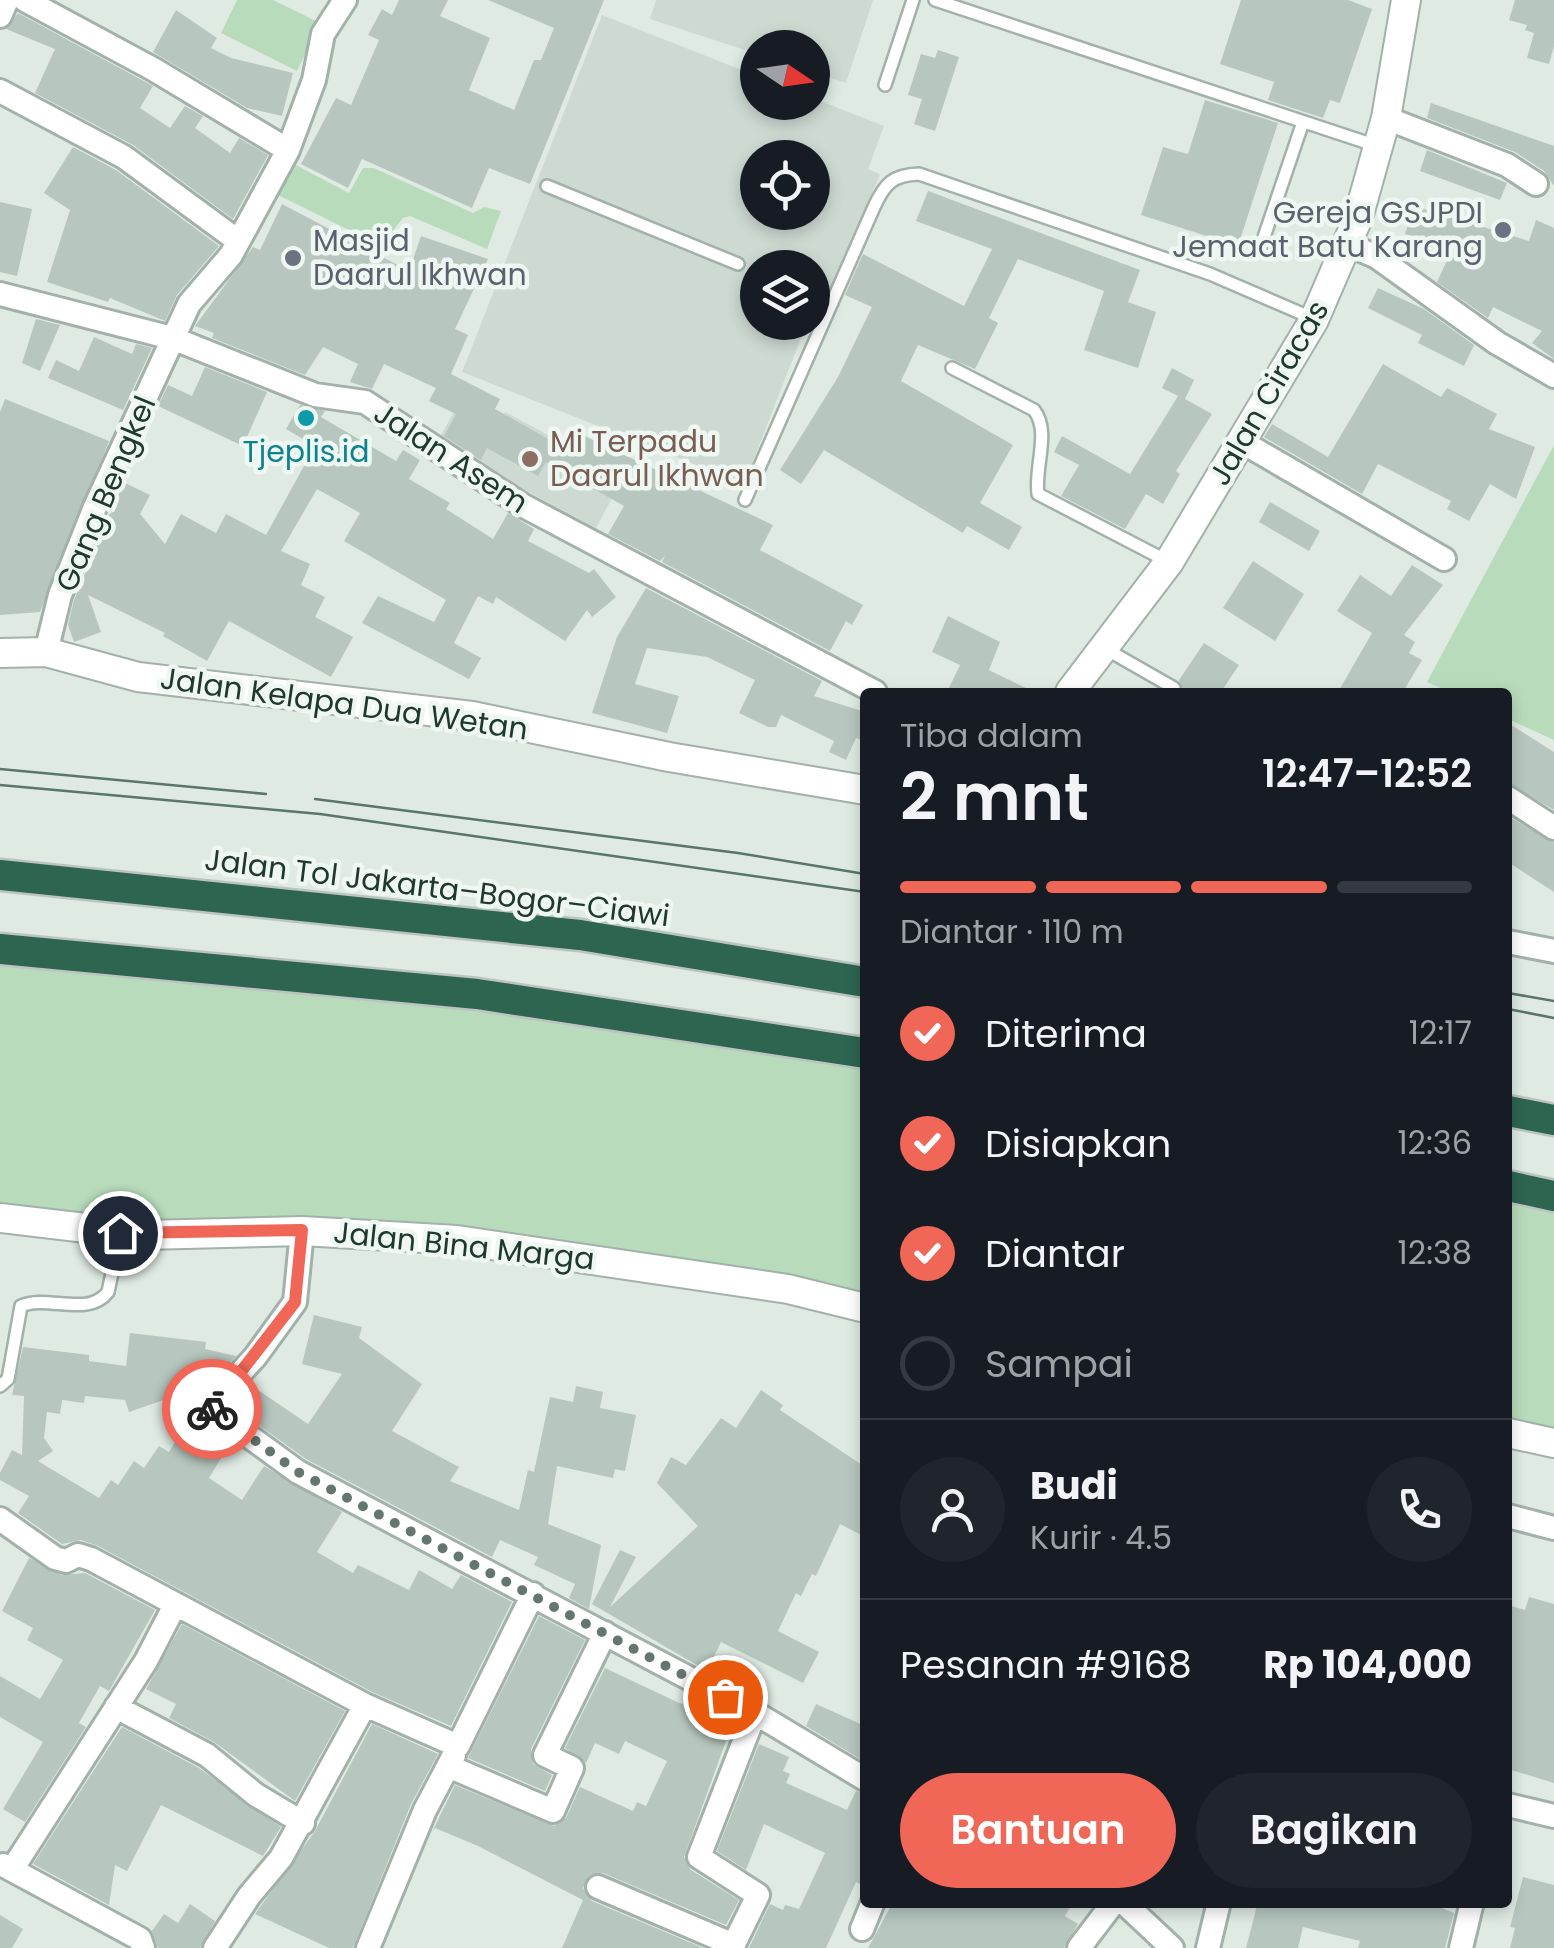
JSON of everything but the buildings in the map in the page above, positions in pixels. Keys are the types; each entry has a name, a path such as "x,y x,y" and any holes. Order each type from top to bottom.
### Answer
{"highway":[{"name":"Jalan Tol Jakarta–Bogor–Ciawi","path":"0,875 580,935 860,981"},
{"path":"0,950 477,994 860,1053"},
{"path":"1512,1112 1554,1120"},
{"path":"1512,1187 1554,1196"}],"street":[{"path":"0,16 7,0"},
{"path":"25,0 153,69 288,150"},
{"name":"Gang Bengkel","path":"46,652 76,552 172,338 196,292 238,241 288,150 314,80 323,34 345,0"},
{"name":"Jalan Ciracas","path":"1073,688 1168,562 1314,320 1349,245 1378,146 1406,0"},
{"path":"0,91 124,157 238,241"},
{"path":"1386,118 1507,165 1536,184"},
{"path":"1349,245 1377,257 1497,343 1554,376"},
{"name":"Jalan Asem","path":"0,294 172,338 315,395 364,402 522,506 867,688"},
{"path":"1242,442 1444,559"},
{"name":"Jalan Kelapa Dua Wetan","path":"0,652 46,652 138,677 472,716 704,763 860,789"},
{"path":"1512,801 1554,828"},
{"path":"1512,943 1554,951"},
{"name":"Jalan Bina Marga","path":"0,1218 120,1233 302,1230 457,1240 788,1289 860,1307"},
{"path":"302,1230 295,1302 255,1357 209,1407 298,1472 605,1632 860,1775"},
{"path":"1512,1434 1554,1443"},
{"path":"1512,1517 1554,1528"},
{"path":"0,1519 56,1558 66,1561 82,1555 364,1705 553,1812 572,1768 546,1754 605,1632"},
{"path":"368,1948 453,1756 534,1594"},
{"path":"143,1948 140,1938 7,1866 116,1707 175,1605"},
{"path":"216,1948 303,1823 364,1705"},
{"path":"116,1707 206,1755 256,1795 303,1823"},
{"path":"598,1887 733,1946 758,1894 700,1858 755,1713"},
{"path":"1512,1806 1554,1816"},
{"path":"862,1929 871,1908"},
{"path":"1078,1948 1109,1908"},
{"path":"1129,1908 1172,1948"},
{"path":"1208,1948 1218,1908"},
{"path":"1461,1948 1471,1908"}],"lane":[{"path":"885,86 913,0"},
{"path":"934,0 1378,146"},
{"path":"1262,246 1303,122"},
{"path":"745,500 884,186 898,175 919,174 1210,274 1314,320"},
{"path":"547,186 738,264"},
{"path":"952,368 1034,410 1040,418 1044,429 1036,466 1038,494 1168,562"},
{"path":"1104,648 1174,688"},
{"path":"0,1386 8,1379 21,1306 86,1304 102,1299 108,1292 120,1233"}],"shaded area":[{"path":"656,0 873,0 846,83 830,78 830,30 740,30 740,48 650,19"},
{"path":"602,15 740,69 740,120 830,120 830,105 884,126 868,169 880,174 830,297 830,250 740,250 740,340 800,340 744,484 462,372"},
{"name":"Mi Terpadu Daarul Ikhwan","path":"456,408 496,430 505,412 624,476 596,528 437,443"}],"green space":[{"path":"237,0 273,0 320,23 297,71 221,33"},
{"path":"290,162 349,193 363,168 374,168 473,213 484,207 501,211 487,249 410,216 403,218 381,246 274,193"},
{"path":"1554,445 1554,740 1512,721 1512,688 1441,688 1427,682"},
{"path":"0,959 139,959 860,1052 860,1307 612,1262 0,1218"},
{"path":"1512,1187 1554,1196 1554,1445 1512,1436"}],"tram line":[{"path":"0,769 266,794"},
{"path":"0,785 320,814 860,891"},
{"path":"315,799 738,853 860,873"},
{"path":"1512,994 1554,1001"},
{"path":"1512,1010 1554,1018"}],"way so far":[{"path":"212,1409 298,1472 725,1697"}],"place":[{"name":"Gereja GSJPDI Jemaat Batu Karang","path":"1503,230"},
{"name":"Masjid Daarul Ikhwan","path":"293,258"},
{"name":"Tjeplis.id","path":"306,418"},
{"name":"Mi Terpadu Daarul Ikhwan","path":"530,459"}],"route":[{"path":"120,1233 302,1230 295,1302 255,1357 209,1407 212,1409"}]}
